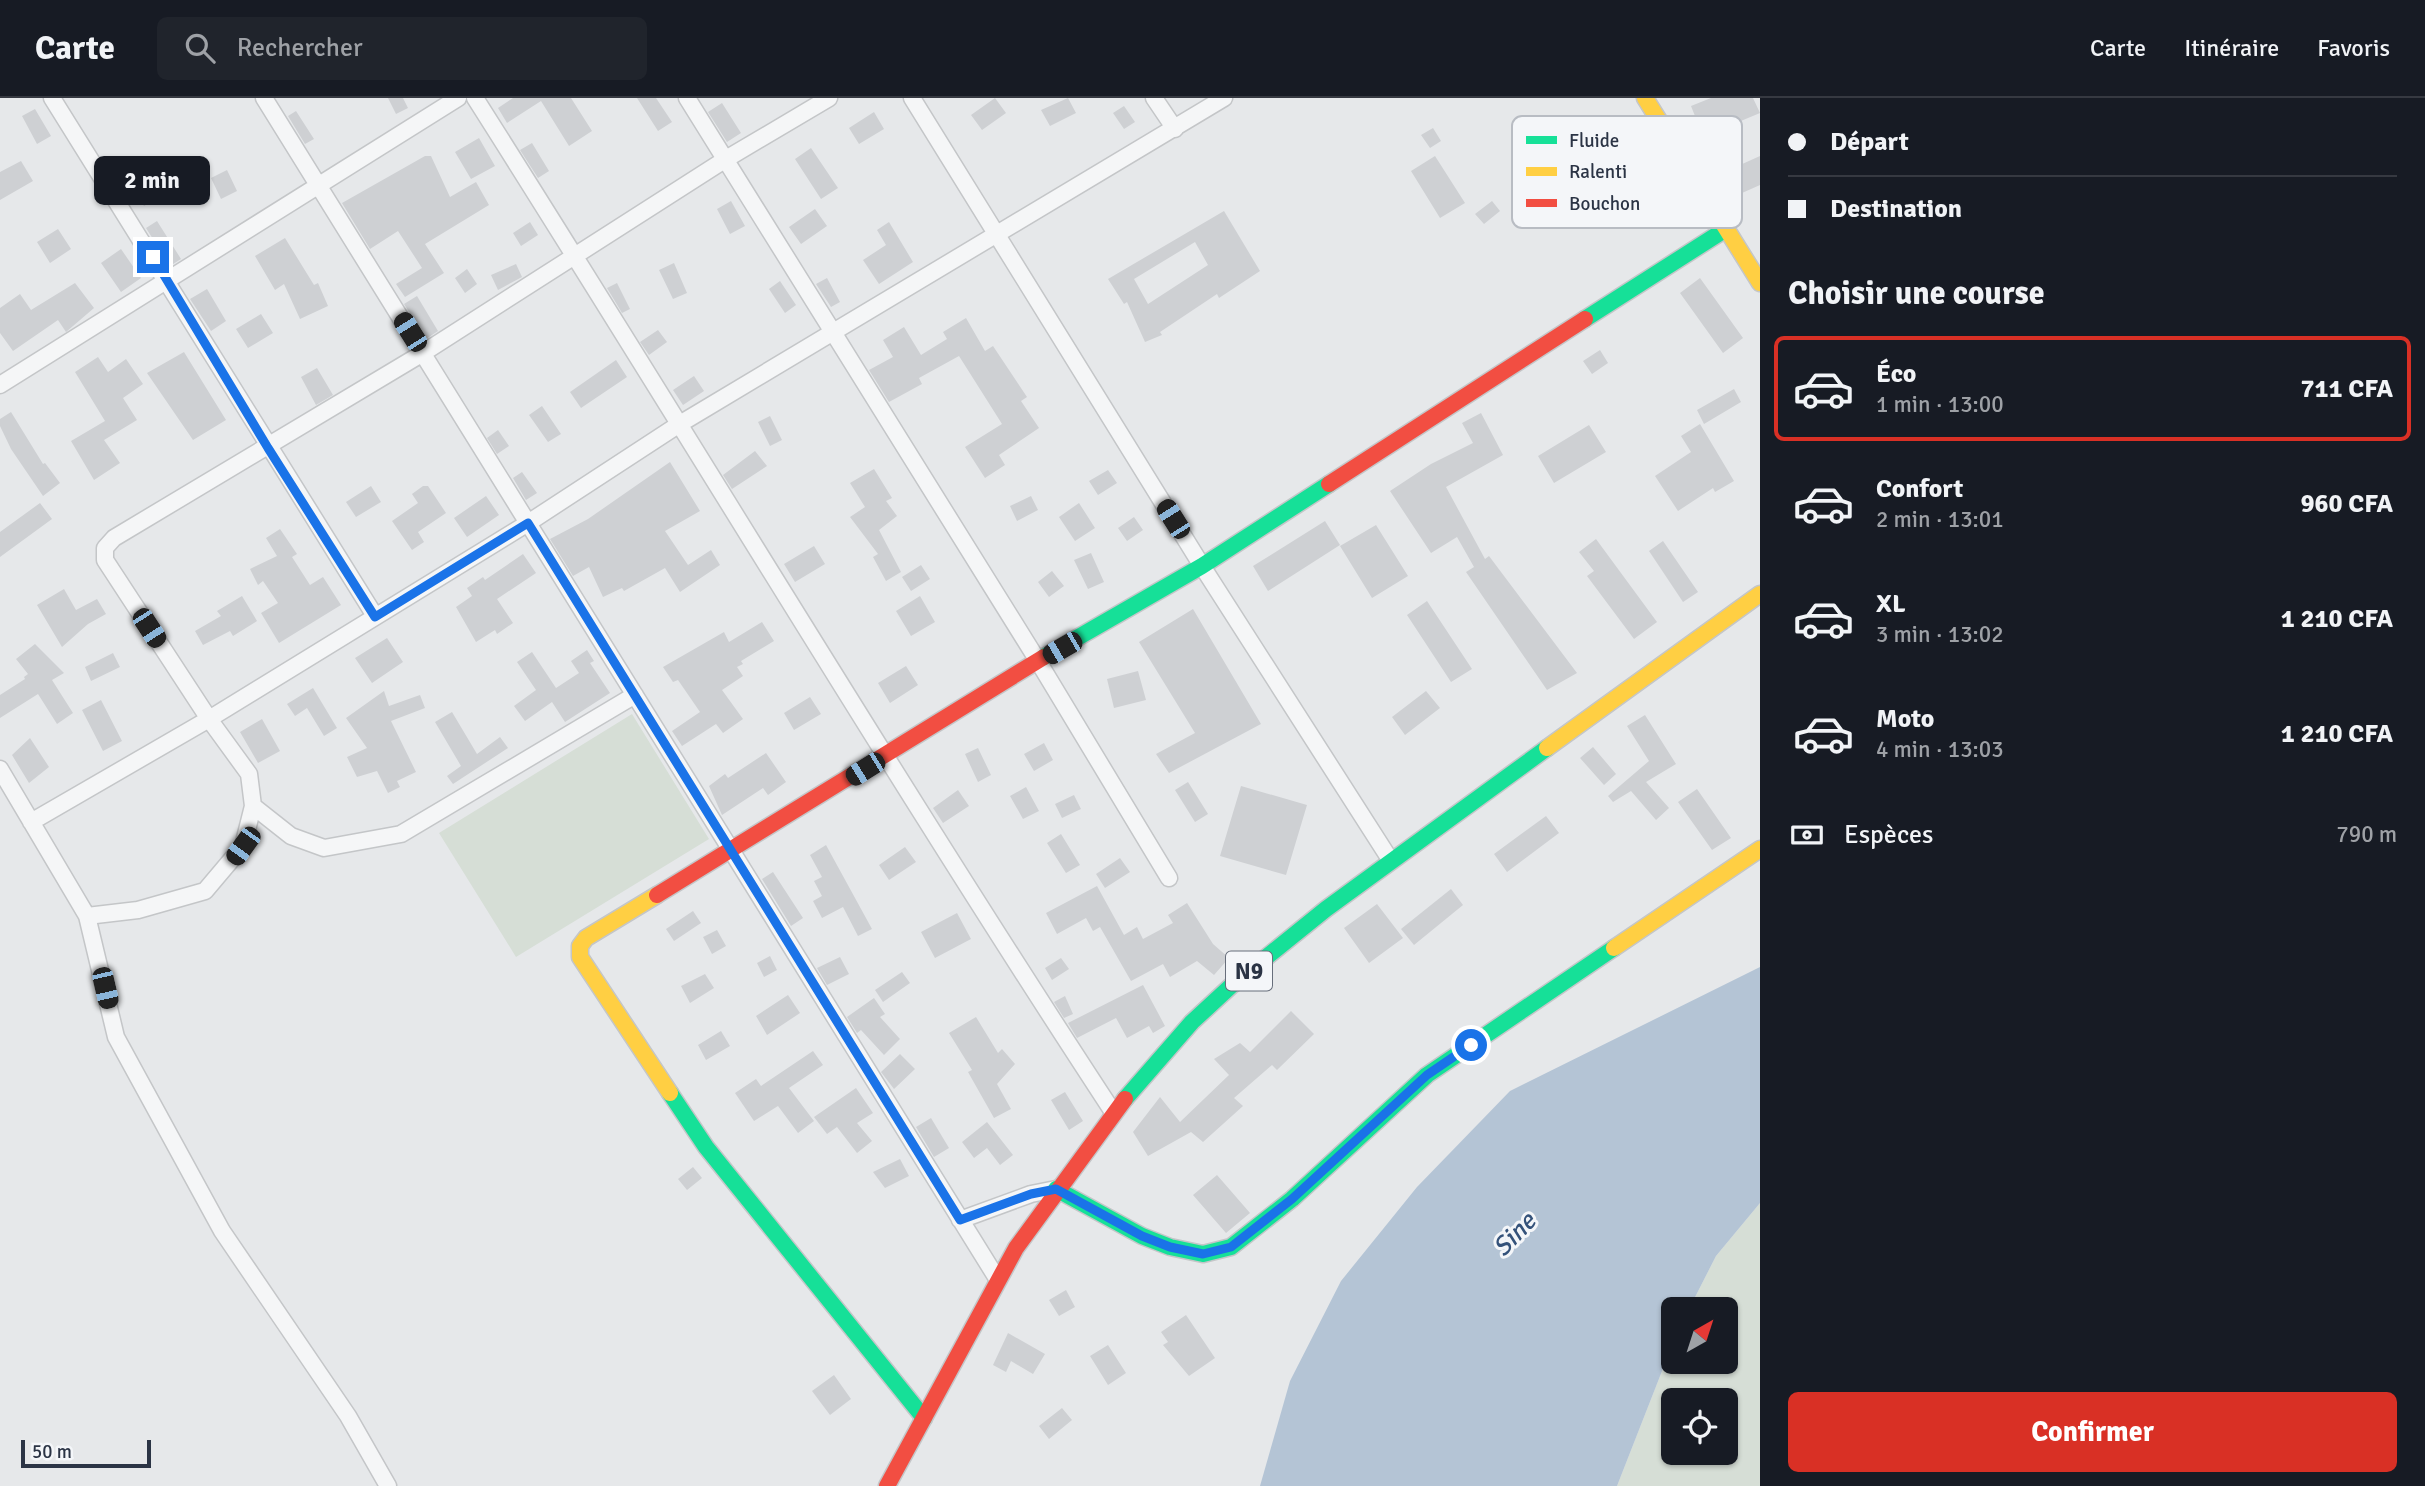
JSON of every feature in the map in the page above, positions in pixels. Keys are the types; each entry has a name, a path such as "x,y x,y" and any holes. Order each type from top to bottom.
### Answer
{"street":[{"path":"52,98 375,617"},
{"path":"264,98 998,1280"},
{"path":"0,384 458,98"},
{"path":"474,98 888,755 996,934 1113,1112"},
{"path":"687,98 1038,661 1169,878"},
{"path":"87,916 138,909 205,891 243,846 253,806 249,775 209,719 105,559 105,548 114,538 424,353 726,159 829,98"},
{"path":"912,98 1202,566 1391,861"},
{"path":"1154,98 1175,129"},
{"path":"31,822 209,719 528,523 678,425 999,236 1224,98"},
{"path":"1645,98 1656,116"},
{"path":"924,1418 706,1147 580,957 580,946 586,938 1038,661 1202,566 1726,229 1760,283"},
{"name":"N9","path":"887,1486 998,1280 1056,1189 1113,1112 1192,1022 1231,985 1391,861 1760,594"},
{"path":"253,806 291,836 324,848 401,834 635,695"},
{"path":"0,769 87,916 116,1037 222,1231 348,1416 388,1486"},
{"path":"960,1220 1031,1194 1056,1189 1142,1236 1170,1247 1203,1254 1231,1247 1292,1199 1427,1075 1760,849"}],"shaded area":[{"path":"632,714 709,839 516,957 439,833"},
{"path":"1760,1203 1760,1486 1617,1486 1661,1374 1738,1374 1738,1297 1695,1297 1716,1256"}],"water":[{"name":"Sine","path":"1760,967 1760,1203 1716,1256 1695,1297 1661,1297 1661,1374 1617,1486 1260,1486 1290,1381 1341,1281 1417,1187 1510,1091"}],"building":[{"path":"388,98 403,98 408,108 396,114"},
{"path":"513,98 571,98 592,131 569,146 541,101 507,123 498,108"},
{"path":"637,98 656,98 672,122 658,131"},
{"path":"995,98 1006,113 982,130 971,115"},
{"path":"1068,98 1076,113 1050,126 1041,110"},
{"path":"1711,98 1753,98 1760,113 1742,120 1742,116 1695,116 1691,106"},
{"path":"722,103 741,133 727,142 708,112"},
{"path":"1124,106 1135,122 1124,129 1113,113"},
{"path":"35,109 51,136 37,144 22,116"},
{"path":"296,111 314,139 305,144 288,116"},
{"path":"874,112 884,129 859,144 849,128"},
{"path":"1433,128 1441,141 1430,148 1421,135"},
{"path":"479,138 495,166 471,179 455,152"},
{"path":"532,143 549,171 538,178 520,150"},
{"path":"811,148 838,188 821,199 795,159"},
{"path":"425,156 431,156 450,197 476,182 489,205 425,244 444,273 405,297 396,284 422,268 398,231 370,249 342,203"},
{"path":"1435,156 1465,203 1440,218 1411,171"},
{"path":"1760,156 1760,185 1742,193 1742,164"},
{"path":"21,161 33,181 0,200 0,172"},
{"path":"227,170 237,191 221,199 211,178"},
{"path":"161,177 170,191 144,206 135,192"},
{"path":"731,201 745,226 730,234 717,209"},
{"path":"1492,201 1500,211 1484,224 1475,214"},
{"path":"815,209 827,226 801,244 789,227"},
{"path":"1224,211 1260,271 1219,298 1217,294 1160,332 1162,335 1145,342 1127,302 1124,304 1108,279","holes":["1195,242 1208,265 1148,304 1134,279"]},
{"path":"157,221 181,259 170,266 146,228"},
{"path":"530,222 538,235 521,246 513,233"},
{"path":"889,222 913,262 879,284 863,260 886,245 877,230"},
{"path":"58,229 71,249 50,263 37,242"},
{"path":"285,238 314,285 318,283 328,306 300,319 284,284 275,290 255,256"},
{"path":"121,249 141,278 121,292 101,263"},
{"path":"674,263 687,293 673,299 659,270"},
{"path":"516,264 522,277 498,290 491,275"},
{"path":"467,269 477,284 465,293 455,278"},
{"path":"827,278 840,302 831,307 816,284"},
{"path":"1700,278 1743,338 1723,353 1680,293"},
{"path":"780,281 796,305 785,313 769,289"},
{"path":"75,283 94,308 66,332 58,320 13,351 0,333 0,308 20,294 31,310"},
{"path":"617,283 630,309 622,313 607,288"},
{"path":"207,289 226,321 211,331 190,299"},
{"path":"417,296 438,331 426,339 404,304"},
{"path":"261,314 273,333 248,348 236,329"},
{"path":"966,318 985,351 993,346 1027,397 1021,401 1039,428 999,455 1005,465 985,478 965,447 1002,424 959,356 919,378 922,384 889,402 869,370 893,357 883,340 904,327 921,355 947,339 943,332"},
{"path":"658,330 667,342 649,355 640,342"},
{"path":"1600,350 1608,363 1592,374 1583,361"},
{"path":"184,352 226,420 193,440 147,373"},
{"path":"98,357 108,372 126,359 143,384 123,398 137,420 104,440 120,463 94,480 71,441 105,421 75,372"},
{"path":"616,360 627,377 581,408 570,392"},
{"path":"317,368 333,395 316,405 301,377"},
{"path":"694,376 704,391 683,405 673,390"},
{"path":"1734,389 1741,402 1704,424 1697,410"},
{"path":"542,406 561,434 548,442 529,415"},
{"path":"11,412 43,464 45,463 60,483 43,496 11,449 0,426 0,419"},
{"path":"1481,413 1503,455 1446,487 1485,559 1489,556 1577,673 1547,690 1466,572 1474,567 1457,537 1431,553 1390,491 1431,464 1473,443 1462,423"},
{"path":"770,416 782,440 770,446 758,422"},
{"path":"1700,424 1734,481 1715,492 1713,488 1678,511 1655,476 1691,452 1681,436"},
{"path":"1589,425 1606,452 1554,483 1538,456"},
{"path":"498,430 509,446 497,454 487,438"},
{"path":"755,451 767,466 732,489 723,475"},
{"path":"670,462 700,511 665,531 688,565 711,550 720,565 680,592 665,568 624,591 622,588 603,597 589,567 573,576 550,539 588,519"},
{"path":"874,469 892,498 886,501 897,516 879,530 901,572 886,581 873,557 878,554 850,517 865,507 850,483"},
{"path":"1108,470 1117,483 1098,495 1089,481"},
{"path":"522,472 537,493 526,500 513,478"},
{"path":"371,486 381,502 356,517 346,502"},
{"path":"423,486 428,486 446,513 418,532 424,542 412,550 392,521 418,503 412,494"},
{"path":"486,496 499,515 467,537 454,518"},
{"path":"1031,496 1038,510 1017,521 1010,506"},
{"path":"40,503 52,519 0,557 0,532"},
{"path":"1079,503 1095,528 1075,541 1059,517"},
{"path":"1134,517 1143,530 1127,541 1118,528"},
{"path":"1325,521 1340,545 1268,591 1253,566"},
{"path":"1376,525 1408,576 1372,598 1340,546"},
{"path":"280,529 297,554 292,557 310,585 323,577 341,605 279,643 261,613 278,603 263,581 258,585 250,569 277,556 266,538"},
{"path":"1596,539 1657,622 1634,639 1587,576 1594,571 1579,552"},
{"path":"1663,541 1698,592 1683,602 1649,551"},
{"path":"814,546 825,564 795,582 784,564"},
{"path":"1091,553 1104,582 1088,589 1074,560"},
{"path":"523,554 536,573 497,599 513,623 497,634 495,630 476,642 456,607 472,596 467,588 483,577 485,580"},
{"path":"921,565 930,579 911,591 902,577"},
{"path":"1052,571 1064,586 1049,597 1038,582"},
{"path":"64,589 76,610 97,599 106,614 88,624 62,647 37,605"},
{"path":"242,596 257,621 233,636 230,631 203,645 195,631 221,616 217,611"},
{"path":"920,596 935,622 911,636 896,611"},
{"path":"1427,601 1472,669 1451,682 1407,615"},
{"path":"1193,609 1261,724 1169,773 1156,754 1195,733 1139,642"},
{"path":"762,622 774,641 741,661 743,664 737,667 743,676 722,690 743,719 723,733 716,724 682,746 672,731 700,712 678,680 673,682 663,667 724,632 729,642"},
{"path":"387,638 403,662 372,683 355,658"},
{"path":"35,644 64,673 52,680 73,713 57,724 38,694 0,718 0,695 25,679 28,674 16,659"},
{"path":"587,650 594,661 590,663 610,693 565,722 552,702 525,721 514,706 536,690 517,662 532,652 556,688 579,673 571,661"},
{"path":"113,653 120,667 91,681 85,667"},
{"path":"906,666 918,685 890,703 878,683"},
{"path":"1138,671 1146,700 1114,708 1107,679"},
{"path":"313,688 337,728 324,736 307,708 295,716 287,704"},
{"path":"384,691 389,706 420,695 425,708 391,721 416,772 397,781 400,787 388,793 377,771 357,777 347,757 367,748 346,718"},
{"path":"1426,691 1440,708 1405,735 1392,717"},
{"path":"810,697 821,714 794,730 784,713"},
{"path":"101,700 122,741 103,751 82,710"},
{"path":"452,712 477,754 500,737 508,748 453,784 447,776 461,766 435,722"},
{"path":"1645,715 1676,764 1646,782 1669,808 1656,820 1631,791 1613,802 1608,796 1649,761 1627,726"},
{"path":"262,719 280,751 258,763 240,732"},
{"path":"30,738 49,767 29,783 12,755"},
{"path":"1044,743 1053,760 1034,771 1024,754"},
{"path":"1593,747 1616,774 1604,785 1580,758"},
{"path":"978,748 991,775 978,782 965,754"},
{"path":"766,753 786,782 768,795 763,788 722,815 709,786 725,774 728,778"},
{"path":"1188,782 1208,814 1195,822 1175,790"},
{"path":"1241,786 1307,805 1286,875 1220,856"},
{"path":"1026,787 1039,811 1023,819 1010,796"},
{"path":"1697,789 1731,838 1712,850 1678,802"},
{"path":"958,790 969,806 943,823 933,808"},
{"path":"1074,795 1081,809 1062,818 1055,804"},
{"path":"1546,816 1559,833 1507,872 1494,854"},
{"path":"1061,834 1080,865 1066,873 1047,843"},
{"path":"826,845 872,929 858,936 843,907 822,918 813,901 822,896 814,881 822,877 810,855"},
{"path":"905,847 916,862 889,880 879,865"},
{"path":"1120,858 1130,872 1105,888 1096,874"},
{"path":"773,872 803,918 791,926 762,879"},
{"path":"1097,886 1124,935 1137,927 1143,939 1173,923 1168,915 1187,903 1213,944 1229,958 1214,975 1197,961 1170,977 1163,964 1131,981 1100,927 1093,931 1086,918 1057,934 1046,913"},
{"path":"1451,889 1463,905 1414,945 1401,929"},
{"path":"1377,904 1403,938 1369,963 1344,928"},
{"path":"693,911 701,923 674,941 666,929"},
{"path":"957,913 971,939 935,958 921,932"},
{"path":"717,930 726,946 712,954 703,937"},
{"path":"770,956 777,970 764,977 757,963"},
{"path":"840,957 849,974 827,985 817,968"},
{"path":"1061,958 1069,969 1052,980 1045,968"},
{"path":"902,972 910,983 883,1002 875,990"},
{"path":"705,974 714,988 690,1003 681,986"},
{"path":"1143,985 1165,1026 1153,1033 1149,1026 1127,1038 1116,1018 1077,1038 1068,1023"},
{"path":"788,995 800,1013 767,1035 756,1016"},
{"path":"1065,996 1073,1014 1064,1018 1054,1002"},
{"path":"874,998 885,1014 880,1017 900,1039 884,1055 861,1030 857,1033 847,1017"},
{"path":"1291,1011 1314,1034 1277,1070 1272,1065 1234,1098 1243,1106 1203,1142 1191,1132 1148,1156 1133,1132 1160,1097 1180,1122 1229,1075 1214,1059 1240,1043 1250,1052"},
{"path":"976,1017 998,1053 1002,1049 1015,1064 997,1084 1011,1109 994,1118 968,1072 972,1070 949,1033"},
{"path":"721,1031 730,1046 706,1060 698,1045"},
{"path":"813,1051 823,1065 789,1088 814,1121 798,1133 778,1106 754,1121 735,1093 756,1079 761,1086"},
{"path":"900,1054 915,1069 894,1089 881,1072"},
{"path":"856,1088 873,1113 857,1123 872,1141 857,1153 837,1127 827,1134 814,1117"},
{"path":"1065,1092 1083,1121 1069,1130 1051,1100"},
{"path":"931,1118 949,1148 934,1157 916,1127"},
{"path":"987,1122 1013,1155 1000,1165 987,1148 974,1158 962,1142"},
{"path":"900,1159 909,1176 885,1188 873,1172"},
{"path":"693,1167 702,1178 687,1190 678,1179"},
{"path":"1217,1175 1250,1213 1226,1233 1193,1195"},
{"path":"1066,1290 1075,1307 1059,1316 1049,1300"},
{"path":"1186,1315 1215,1358 1189,1376 1163,1345 1168,1342 1161,1332"},
{"path":"1008,1333 1045,1354 1033,1374 1011,1361 1006,1372 993,1365"},
{"path":"1108,1345 1126,1373 1108,1385 1090,1356"},
{"path":"834,1375 851,1399 830,1415 812,1391"},
{"path":"1062,1408 1072,1420 1049,1439 1039,1426"}],"traffic: fast":[{"path":"1585,319 1726,229"},
{"path":"1044,657 1202,566 1329,484"},
{"path":"1125,1099 1192,1022 1232,985 1326,909 1547,748"},
{"path":"1056,1189 1142,1236 1170,1247 1203,1254 1231,1247 1292,1199 1427,1075 1614,948"},
{"path":"670,1093 706,1147 924,1418"}],"traffic: slow":[{"path":"1645,98 1656,116"},
{"path":"1726,228 1760,283"},
{"path":"1547,748 1760,594"},
{"path":"1614,948 1760,849"},
{"path":"657,895 586,938 580,946 580,957 670,1093"}],"traffic: jam":[{"path":"1329,484 1585,319"},
{"path":"657,895 1044,657"},
{"path":"887,1486 1016,1248 1125,1099"}],"route":[{"path":"153,257 268,448 375,617 528,523 960,1220 1031,1194 1056,1189 1142,1236 1170,1247 1203,1254 1231,1247 1292,1199 1427,1075 1471,1045"}]}
